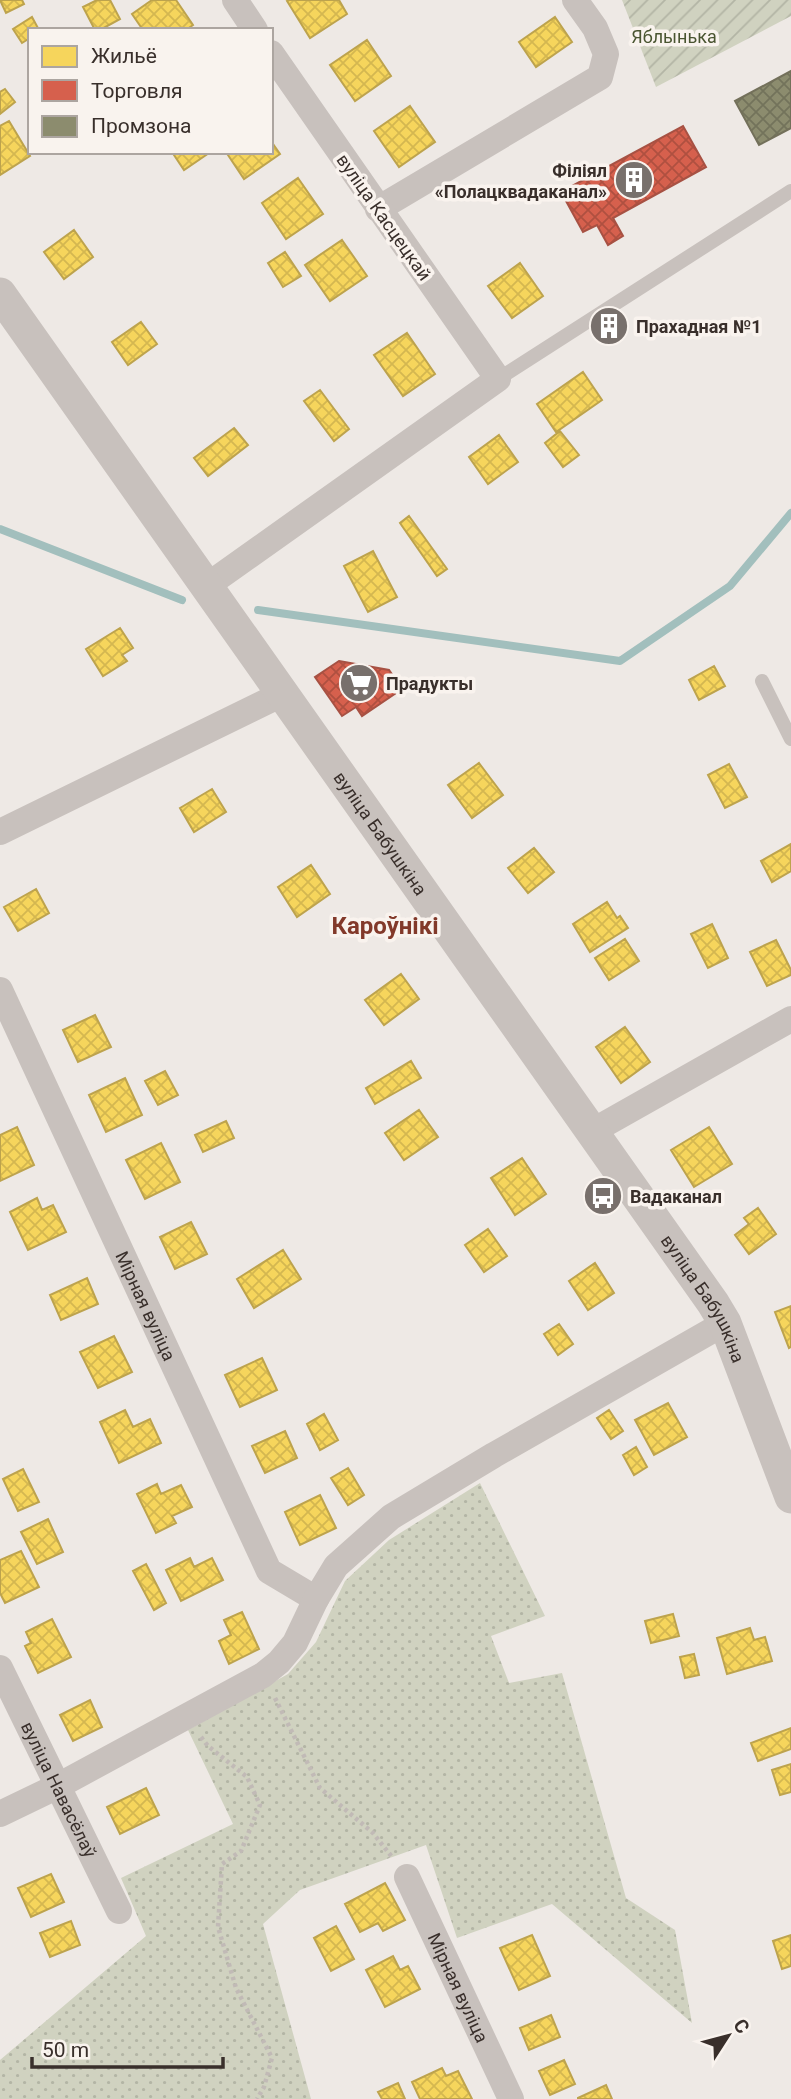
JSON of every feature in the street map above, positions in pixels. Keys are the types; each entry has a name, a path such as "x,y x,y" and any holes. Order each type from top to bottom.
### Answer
{"street":[{"path":"235,0 255,28"},
{"path":"378,209 600,77 606,54 595,29 575,0"},
{"name":"вуліца Касцецкай","path":"273,56 498,379"},
{"name":"вуліца Бабушкіна","path":"0,294 713,1303 725,1323 791,1497"},
{"path":"208,585 498,379"},
{"path":"0,832 282,694"},
{"name":"Мірная вуліца","path":"0,990 269,1571 316,1599"},
{"path":"591,1132 791,1019"},
{"path":"0,1814 58,1786 263,1675 279,1662 295,1643 316,1599 336,1566 391,1517 725,1323"},
{"name":"вуліца Навасёлаў","path":"0,1668 119,1911"},
{"name":"Мірная вуліца","path":"407,1877 510,2099"}],"lane":[{"path":"498,379 791,191"},
{"path":"762,681 791,739"}],"path":[{"path":"263,1675 320,1788 373,1833 407,1877"},
{"path":"186,1717 208,1746 247,1777 260,1805 242,1851 222,1864 218,1927 236,1988 272,2058 264,2087 257,2099"}],"green space":[{"name":"Яблынька","path":"622,0 791,0 791,16 656,87"},
{"path":"480,1483 545,1616 491,1636 509,1683 562,1673 626,1898 675,1930 692,2023 552,1904 457,1938 426,1845 300,1890 263,1924 311,2099 0,2099 0,2060 146,1936 121,1878 233,1824 188,1730 288,1674 316,1642 345,1581 389,1540"}],"building: Жильё":[{"path":"0,0 22,0 24,4 6,13"},
{"path":"97,0 110,0 120,19 104,28 94,28 83,7"},
{"path":"152,0 176,0 193,25 189,28 142,28 132,14"},
{"path":"339,0 347,14 310,38 287,1"},
{"path":"32,17 38,28 28,28 28,39 22,43 13,29"},
{"path":"555,17 572,42 536,67 519,42"},
{"path":"367,40 391,76 355,101 330,65"},
{"path":"5,89 15,102 0,114 0,92"},
{"path":"410,106 435,142 399,167 374,131"},
{"path":"9,121 30,156 0,175 0,126"},
{"path":"273,144 280,154 244,179 227,154 273,154"},
{"path":"173,154 208,154 184,170"},
{"path":"298,178 323,214 286,239 262,203"},
{"path":"74,230 93,257 64,279 44,252"},
{"path":"342,240 367,276 330,301 305,265"},
{"path":"285,252 301,276 283,287 268,263"},
{"path":"520,263 543,296 512,318 488,286"},
{"path":"141,322 157,344 128,365 112,342"},
{"path":"407,333 435,374 403,396 374,355"},
{"path":"583,372 602,400 556,432 537,404"},
{"path":"320,390 349,429 334,441 304,401"},
{"path":"234,428 248,445 208,476 194,458"},
{"path":"560,431 579,455 563,467 545,443"},
{"path":"499,435 518,462 488,484 469,457"},
{"path":"409,516 447,569 437,576 400,523"},
{"path":"373,551 397,597 368,612 344,566"},
{"path":"120,628 133,648 122,655 127,661 103,676 86,649"},
{"path":"714,666 725,686 699,700 689,680"},
{"path":"479,763 503,795 472,818 448,785"},
{"path":"729,764 747,797 725,808 708,775"},
{"path":"212,789 226,812 194,832 180,808"},
{"path":"791,844 791,871 772,882 761,861"},
{"path":"534,848 554,872 528,893 508,868"},
{"path":"311,865 330,894 297,917 278,887"},
{"path":"36,889 49,913 18,931 4,907"},
{"path":"607,902 617,918 620,916 628,928 590,952 573,924"},
{"path":"712,924 728,958 708,968 691,934"},
{"path":"625,939 639,961 609,980 595,958"},
{"path":"776,940 791,975 767,986 750,952"},
{"path":"401,974 419,999 384,1025 365,1000"},
{"path":"95,1015 111,1047 78,1062 63,1030"},
{"path":"625,1027 650,1062 621,1083 596,1047"},
{"path":"411,1061 421,1078 375,1104 366,1088"},
{"path":"165,1071 178,1095 158,1105 145,1081"},
{"path":"125,1078 142,1115 106,1132 89,1095"},
{"path":"419,1110 438,1137 404,1160 385,1133"},
{"path":"226,1121 234,1138 203,1152 195,1135"},
{"path":"17,1127 34,1165 0,1181 0,1135"},
{"path":"709,1127 732,1164 694,1187 671,1150"},
{"path":"161,1143 180,1182 145,1199 126,1160"},
{"path":"522,1158 546,1194 515,1215 491,1178"},
{"path":"37,1198 42,1210 53,1205 66,1232 28,1250 10,1212"},
{"path":"758,1208 776,1234 749,1254 735,1235 749,1224 744,1218"},
{"path":"191,1222 207,1254 175,1269 160,1237"},
{"path":"488,1229 507,1256 484,1272 465,1245"},
{"path":"283,1250 301,1279 254,1308 237,1279"},
{"path":"595,1263 614,1293 588,1310 569,1281"},
{"path":"87,1278 98,1304 61,1320 50,1295"},
{"path":"791,1306 791,1347 789,1348 775,1312"},
{"path":"559,1324 573,1344 558,1355 544,1334"},
{"path":"114,1336 132,1372 98,1388 80,1352"},
{"path":"262,1358 277,1390 240,1407 225,1375"},
{"path":"668,1403 687,1437 654,1455 635,1420"},
{"path":"125,1410 133,1427 150,1419 161,1443 119,1463 100,1422"},
{"path":"609,1410 623,1431 611,1439 597,1418"},
{"path":"324,1414 338,1440 320,1450 307,1424"},
{"path":"285,1431 297,1458 265,1473 252,1446"},
{"path":"636,1447 647,1467 634,1475 623,1455"},
{"path":"348,1468 364,1495 348,1505 331,1478"},
{"path":"23,1469 39,1502 18,1511 3,1479"},
{"path":"157,1484 161,1494 181,1485 192,1507 172,1516 176,1523 156,1533 137,1494"},
{"path":"320,1495 336,1528 300,1545 285,1512"},
{"path":"48,1519 63,1552 37,1564 21,1532"},
{"path":"21,1551 39,1587 5,1603 0,1593 0,1560"},
{"path":"190,1558 194,1567 212,1558 223,1580 181,1601 166,1570"},
{"path":"146,1564 166,1603 154,1610 133,1571"},
{"path":"242,1612 259,1649 229,1664 219,1641 231,1635 224,1620"},
{"path":"673,1614 679,1636 651,1643 645,1621"},
{"path":"52,1619 71,1657 38,1673 25,1646 31,1643 26,1632"},
{"path":"750,1628 754,1640 765,1637 772,1661 727,1674 717,1638"},
{"path":"694,1654 699,1675 685,1678 680,1657"},
{"path":"90,1700 102,1727 73,1741 60,1715"},
{"path":"791,1728 791,1749 758,1761 751,1743"},
{"path":"791,1764 791,1792 780,1795 772,1770"},
{"path":"146,1788 159,1815 120,1834 107,1807"},
{"path":"51,1874 64,1902 31,1917 18,1888"},
{"path":"385,1883 405,1920 383,1931 378,1923 360,1932 345,1904"},
{"path":"71,1921 80,1945 50,1957 40,1933"},
{"path":"336,1926 354,1959 331,1971 314,1938"},
{"path":"532,1935 550,1976 519,1990 500,1948"},
{"path":"791,1935 791,1966 782,1969 773,1941"},
{"path":"393,1956 400,1970 408,1966 420,1989 385,2007 366,1970"},
{"path":"551,2015 560,2037 529,2050 520,2028"},
{"path":"564,2060 575,2084 550,2095 539,2071"},
{"path":"442,2068 446,2076 458,2071 472,2099 420,2099 412,2082"},
{"path":"398,2083 405,2099 382,2099 378,2092"},
{"path":"606,2085 612,2099 578,2099 578,2098"}],"building: Торговля":[{"name":"Філіял «Полацквадаканал»","path":"683,126 706,167 613,218 623,236 608,245 597,225 583,232 561,192"},
{"name":"Прадукты","path":"339,661 389,670 402,689 362,716 356,707 342,716 315,677"}],"building: Промзона":[{"path":"791,71 791,128 759,145 735,101"},
{"name":"Прахадная №1","path":"610,311 623,331 608,340 595,321"}],"waterway":[{"path":"258,610 620,661 730,586 791,513"},
{"path":"0,529 182,600"}],"place":[{"name":"Філіял «Полацквадаканал»","path":"634,180"},
{"name":"Прахадная №1","path":"609,326"},
{"name":"Прадукты","path":"359,683"},
{"name":"Вадаканал","path":"603,1196"}],"district":[{"name":"Кароўнікі","path":"385,926"}]}
